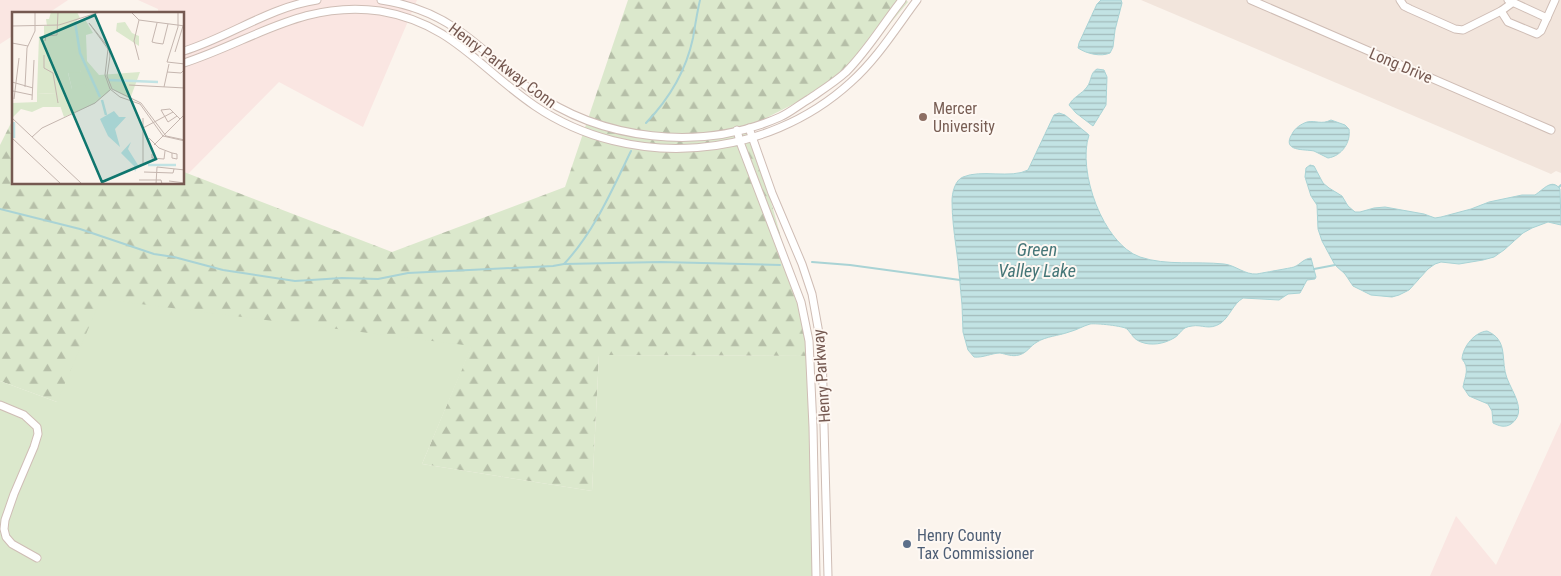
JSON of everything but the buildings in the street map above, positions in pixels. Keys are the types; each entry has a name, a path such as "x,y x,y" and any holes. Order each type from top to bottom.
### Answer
{"street":[{"path":"185,51 294,6 318,0"},
{"name":"Henry Parkway Conn","path":"381,0 419,10 456,28 532,91 583,119 622,131 674,137 704,136 749,128 782,116 826,88 846,72 876,36 902,0"},
{"name":"Henry Parkway Conn","path":"185,63 288,20 310,13 359,8 380,11 412,19 438,31 472,55 502,82 537,108 589,133 620,142 656,148 698,148 740,142 752,138 801,118 821,107 870,63 916,0"},
{"name":"Long Drive","path":"1252,0 1551,130"},
{"path":"1400,0 1407,8 1458,29 1468,28 1501,11 1510,2 1547,18"},
{"path":"1501,11 1508,22 1534,34 1540,33 1556,0"},
{"name":"Henry Parkway","path":"749,128 772,193 802,264 812,294 820,330 823,359 828,576"},
{"name":"Henry Parkway","path":"738,130 740,142 795,284 807,332 813,427 816,576"},
{"path":"0,405 24,415 37,427 38,434 34,447 14,494 5,520 4,529 6,537 12,544 37,558"}],"shaded area":[{"path":"0,0 68,0 50,12 12,12 12,36 0,44"},
{"path":"138,0 417,0 363,127 279,82 188,174 185,172 185,12 158,12 158,9"},
{"path":"1141,0 1561,0 1561,173 1556,171 1551,174"},
{"path":"1561,422 1561,576 1430,576 1456,516 1496,565"}],"green space":[{"path":"628,0 906,0 908,2 845,78 750,126 814,356 599,355 592,491 422,464 471,347 57,402 0,381 0,145 12,121 12,185 185,185 185,172 392,252 565,187"},
{"path":"101,299 472,346 422,464 592,491 599,355 814,356 817,576 0,576 0,381 57,402"}],"water":[{"path":"1101,0 1121,0 1122,3 1113,47 1110,53 1098,55 1078,48 1097,4"},
{"path":"1097,69 1104,70 1107,77 1106,105 1093,126 1069,105 1087,87 1093,73"},
{"name":"Green Valley Lake","path":"1059,113 1065,115 1089,135 1086,150 1087,167 1096,205 1104,222 1115,238 1127,250 1150,260 1224,264 1253,274 1294,267 1311,258 1315,279 1307,280 1300,293 1288,294 1279,300 1243,298 1221,323 1213,327 1188,327 1183,329 1174,338 1162,343 1149,344 1138,341 1127,329 1121,327 1090,324 1041,340 1019,355 1011,356 1000,353 974,357 968,350 963,332 959,269 952,212 954,187 960,179 970,175 1013,174 1028,170 1054,115"},
{"path":"1331,120 1345,125 1349,129 1347,143 1333,157 1328,158 1314,151 1292,147 1290,144 1289,140 1292,134 1300,125 1307,122"},
{"path":"1310,165 1314,166 1323,183 1342,196 1348,206 1355,212 1385,207 1424,214 1435,218 1471,209 1489,202 1522,195 1535,195 1551,184 1554,184 1560,189 1561,225 1548,222 1532,228 1494,257 1459,264 1441,262 1435,264 1409,290 1399,295 1392,297 1371,295 1353,286 1345,274 1335,265 1322,241 1318,229 1317,205 1311,196 1305,177 1306,168"},
{"path":"1487,331 1494,335 1501,344 1506,375 1517,400 1518,413 1516,419 1506,426 1493,423 1492,411 1488,404 1469,396 1463,387 1466,366 1462,359 1465,349 1474,337"}],"waterway":[{"path":"646,123 676,84 686,62 693,38 700,0"},
{"path":"564,264 575,252 593,224 631,151"},
{"path":"0,209 80,229 154,254 174,257 223,270 295,281 342,278 378,279 408,273 564,264 661,262 780,265"},
{"path":"812,262 850,265 960,280"},
{"path":"1314,269 1335,265"}],"place":[{"name":"Mercer University","path":"923,117"},
{"name":"Henry County Tax Commissioner","path":"907,544"}]}
